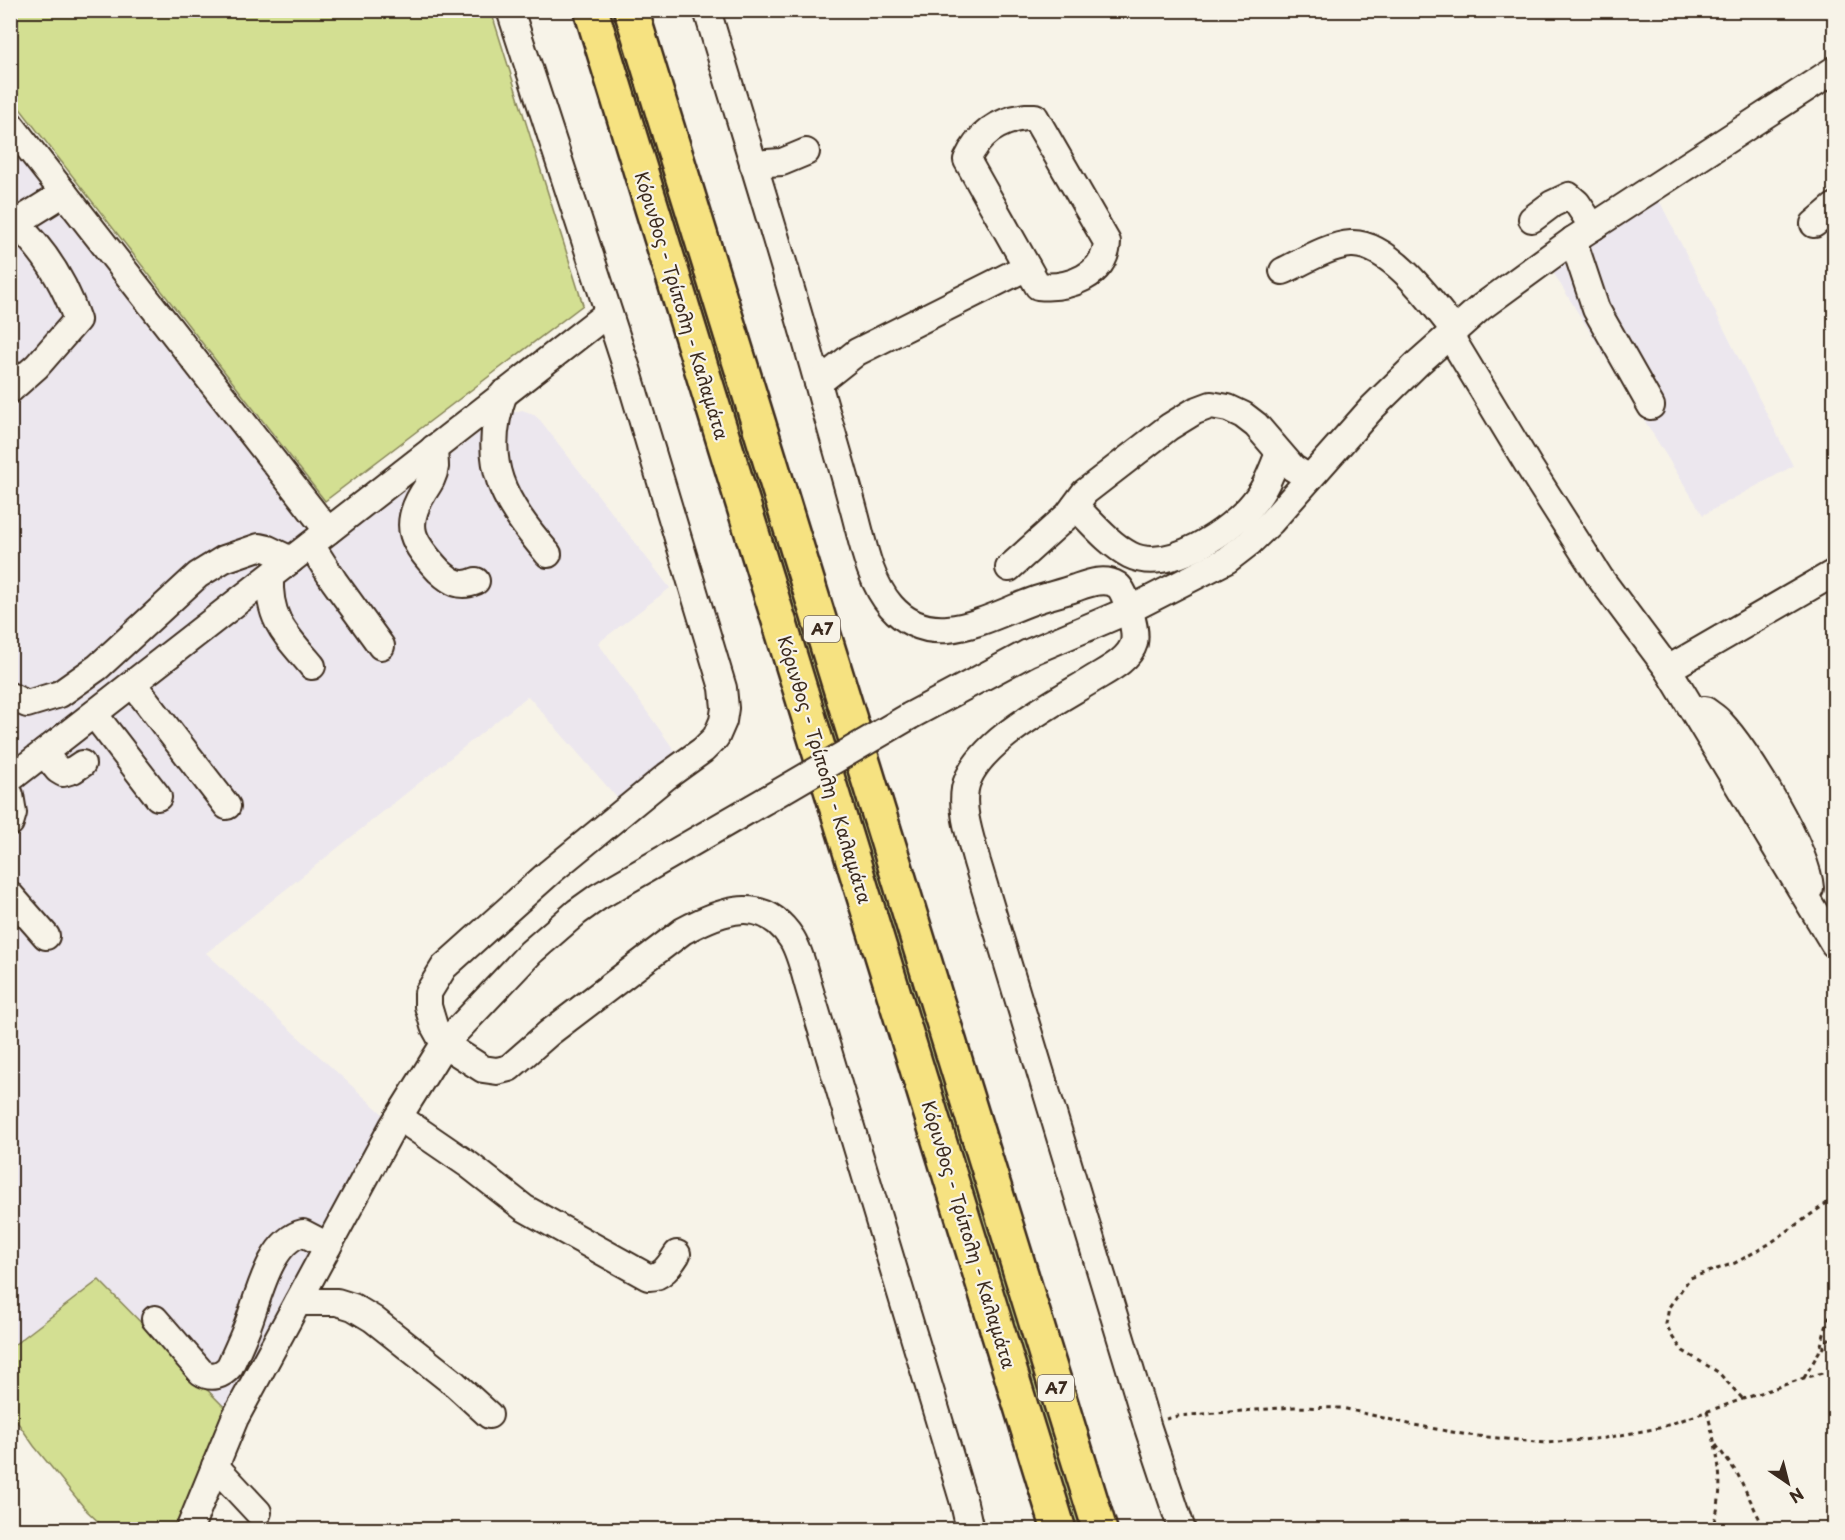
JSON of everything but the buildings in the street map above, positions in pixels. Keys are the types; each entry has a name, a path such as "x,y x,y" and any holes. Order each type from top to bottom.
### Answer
{"highway":[{"name":"Κόρινθος - Τρίπολη - Καλαμάτα","path":"591,10 1059,1530"},
{"name":"Α7","path":"631,10 1100,1530"},
{"path":"1044,1481 1052,1530"}],"street":[{"path":"510,10 628,372 723,688 725,708 723,721 716,736 703,750 667,776 550,872 444,967 428,993 428,1006 434,1026 444,1044 483,1068 497,1071 509,1068 558,1026 683,931 731,910 749,910 768,916 782,925 793,941 810,991 964,1503 970,1530"},
{"path":"707,10 818,382 867,558 887,602 904,617 914,622 935,628 950,629 967,627 1033,601 1089,584 1110,582 1121,589 1129,610 1135,633 1128,653 1111,668 1002,738 971,772 965,789 964,802 977,862 1147,1425 1182,1530"},
{"path":"189,1530 235,1418 399,1117 444,1044 531,952 598,897 910,716 1028,653 1129,610 1227,560 1250,543 1271,522 1372,408 1452,332 1525,273 1834,70"},
{"path":"1035,117 1107,242 1107,255 1082,279 1060,287 1038,286 1027,267 967,160 978,140 986,132 1005,121 1035,117"},
{"path":"10,124 64,193 319,538 334,581 381,646"},
{"path":"753,164 782,162 806,152"},
{"path":"10,390 37,366 77,320 62,282 43,252 13,221 64,193"},
{"path":"1532,219 1552,204 1569,196 1577,203 1596,309 1651,406"},
{"path":"1814,224 1834,207"},
{"path":"1283,272 1339,246 1353,244 1362,245 1394,263 1412,278 1452,332 1581,549 1682,691 1834,944"},
{"path":"818,382 857,352 1027,267"},
{"path":"10,779 608,313"},
{"path":"504,393 496,415 493,449 496,467 504,491 524,525 548,554"},
{"path":"1009,568 1068,515 1085,492 1169,427 1195,411 1211,405 1243,414 1256,425 1293,468 1309,478"},
{"path":"434,448 435,468 411,517 411,526 425,554 449,580 461,585 476,581"},
{"path":"1075,506 1110,541 1131,555 1144,559 1161,560 1179,555 1223,532 1254,502 1269,478 1279,453"},
{"path":"10,696 27,704 60,694 111,656 132,633 198,575 224,559 259,547 291,560"},
{"path":"1668,669 1834,573"},
{"path":"270,577 269,594 273,613 282,629 312,666"},
{"path":"133,684 227,806"},
{"path":"94,714 158,797"},
{"path":"44,753 63,773 81,764"},
{"path":"10,795 13,813 10,823"},
{"path":"10,895 45,936"},
{"path":"399,1117 469,1165 524,1208 648,1277 653,1277 666,1270 677,1254"},
{"path":"155,1319 201,1372 207,1377 215,1377 230,1366 248,1325 262,1280 284,1245 296,1234 303,1233 328,1246"},
{"path":"298,1302 337,1302 363,1313 455,1384 489,1415"},
{"path":"215,1466 258,1512"}],"path":[{"path":"1834,996 1831,1046 1834,1064"},
{"path":"1742,1398 1718,1372 1683,1351 1666,1324 1669,1307 1690,1278 1735,1263 1760,1249 1834,1198"},
{"path":"1820,1352 1834,1299"},
{"path":"1804,1378 1834,1330"},
{"path":"1147,1425 1178,1416 1294,1407 1342,1408 1468,1435 1546,1443 1659,1428 1742,1398 1834,1370"},
{"path":"1707,1411 1718,1459 1720,1499 1711,1530"},
{"path":"1715,1444 1737,1473 1765,1530"}],"shaded area":[{"path":"11,148 326,551 501,416 522,410 533,414 540,420 670,588 598,643 677,754 619,800 528,696 206,953 386,1117 231,1414 99,1280 11,1348"},
{"path":"1657,196 1793,466 1703,515 1551,269"}],"green space":[{"path":"11,10 491,11 583,305 325,501 11,97"},
{"path":"605,11 615,11 1083,1529 1074,1529"},
{"path":"99,1280 231,1414 181,1529 106,1529 87,1511 34,1446 11,1413 10,1348"}]}
